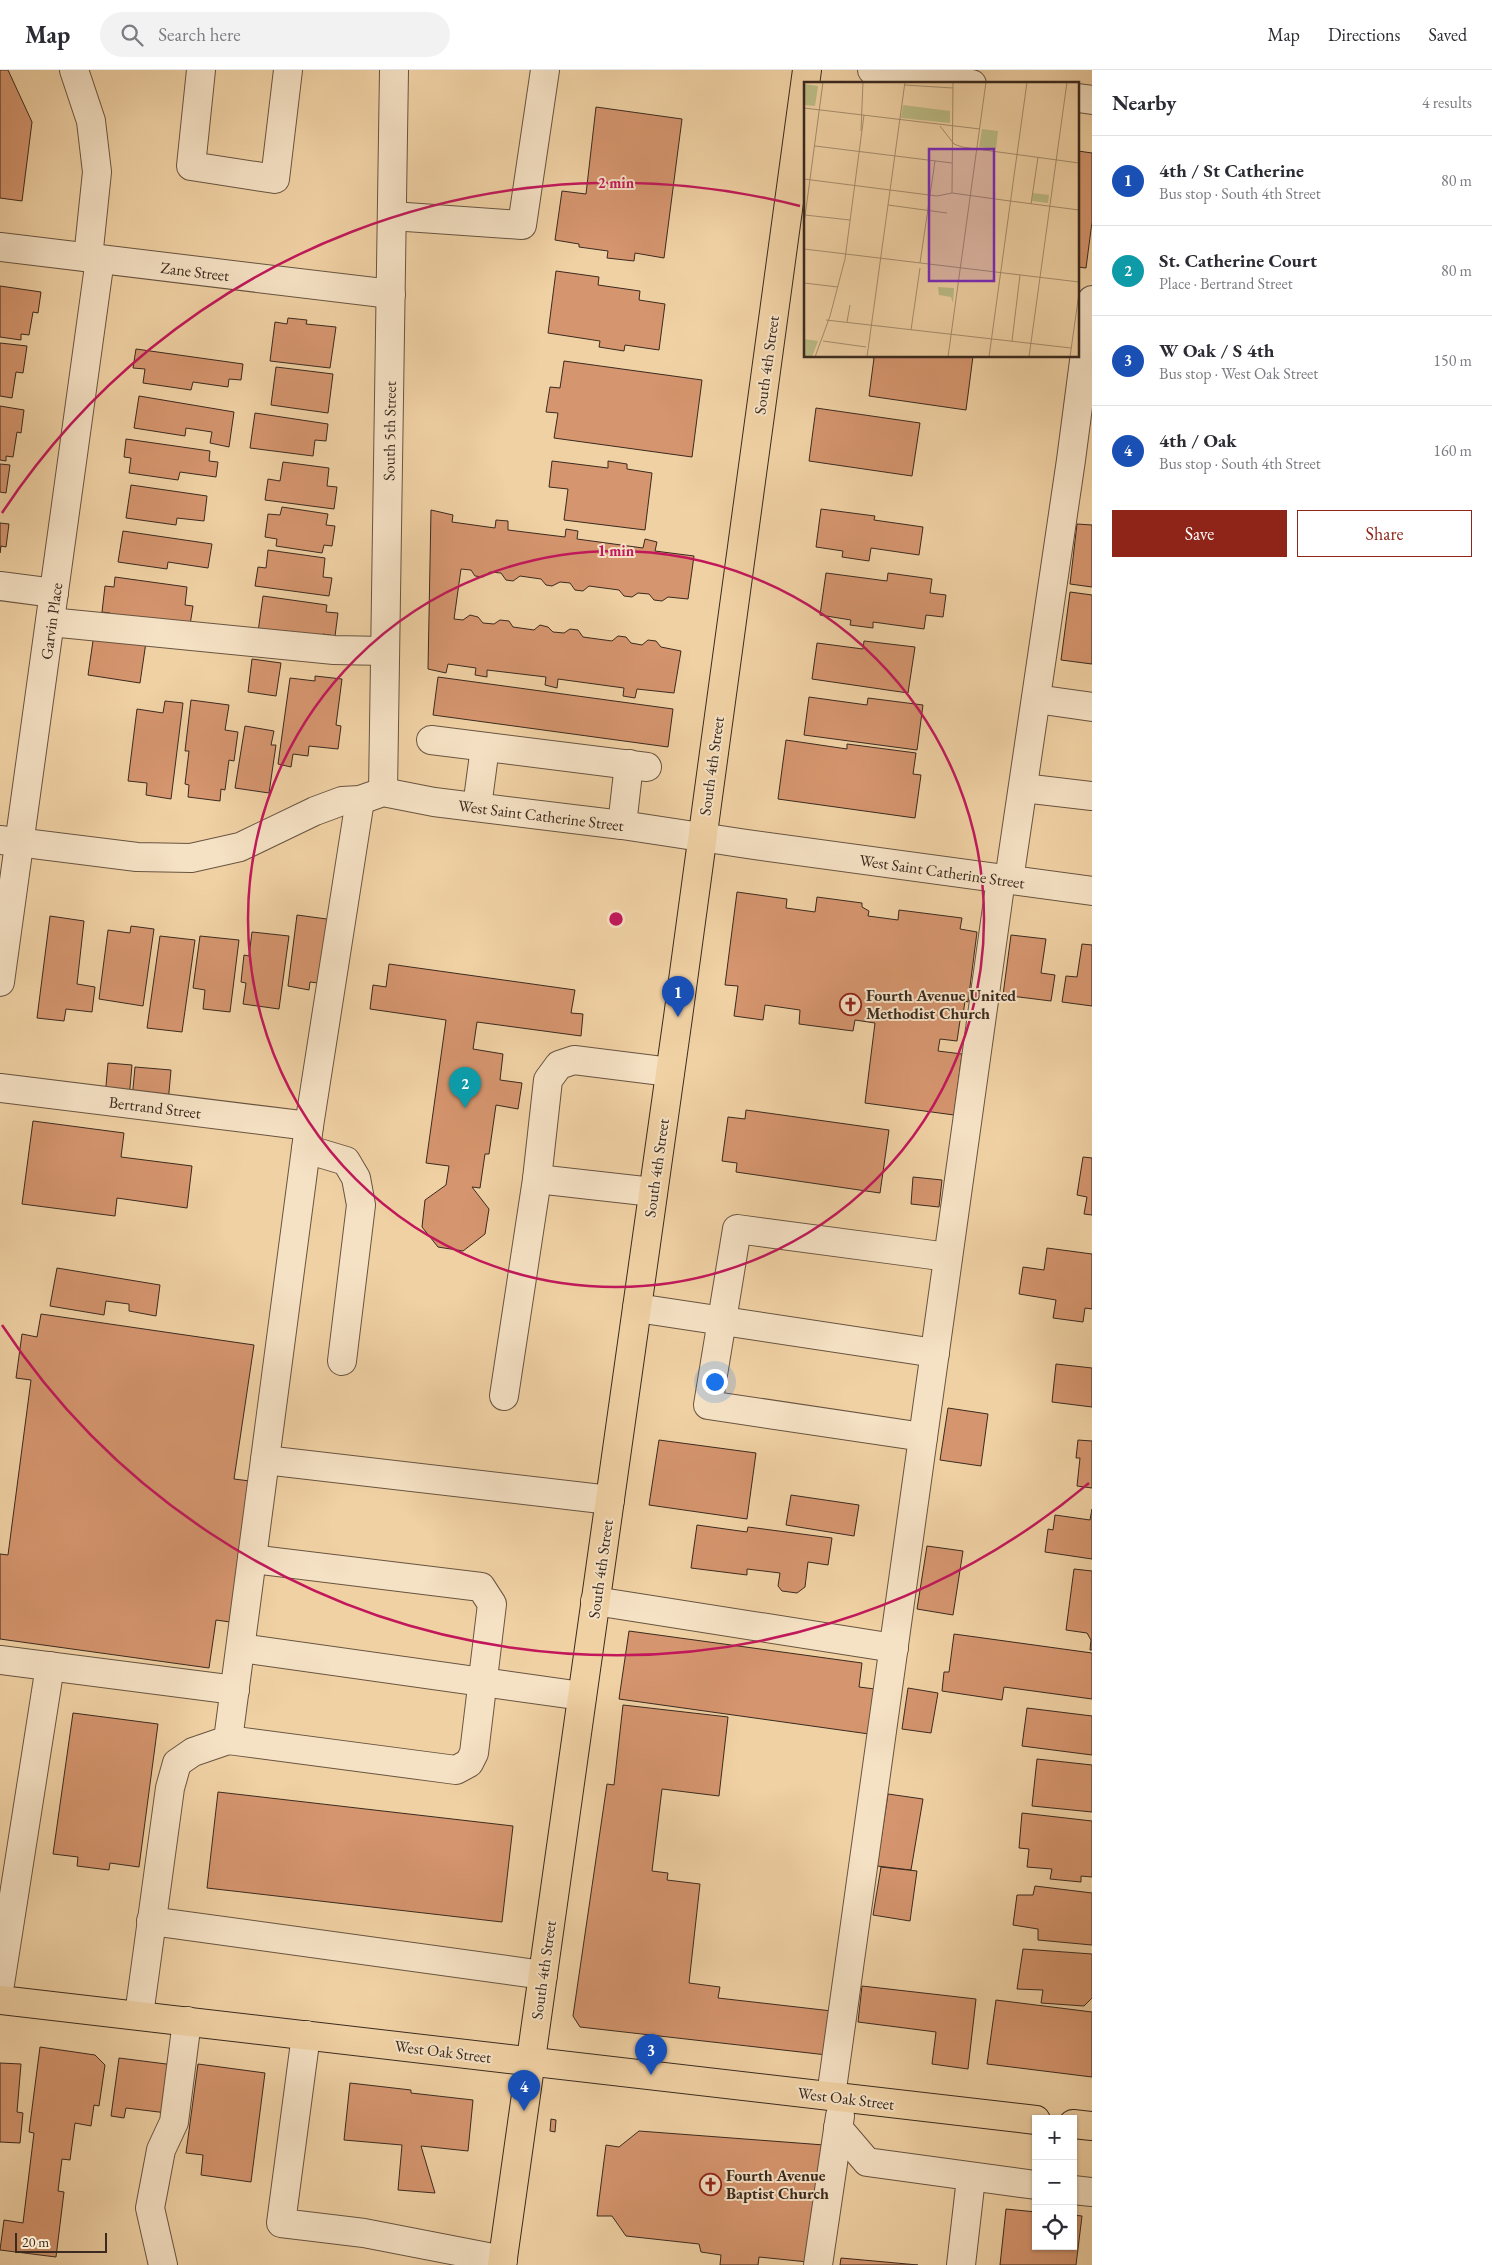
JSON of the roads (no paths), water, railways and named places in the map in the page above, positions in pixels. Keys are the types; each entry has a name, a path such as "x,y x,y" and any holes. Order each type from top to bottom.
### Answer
{"main road":[{"name":"South 4th Street","path":"502,2263 670,1072 804,92"},
{"name":"West Oak Street","path":"0,2000 1032,2120"},
{"path":"1077,2124 1092,2126"}],"street":[{"name":"Garvin Place","path":"0,982 10,841 50,622 94,258 98,172 92,121 74,70"},
{"path":"201,70 191,166 275,179 288,70"},
{"name":"South 5th Street","path":"228,1740 308,1138 372,796 385,651 394,70"},
{"path":"392,216 522,225 544,70"},
{"path":"872,70 958,82"},
{"name":"Zane Street","path":"0,246 391,294"},
{"path":"818,2265 838,2128 837,2096 894,1648 948,1257 1005,879 1023,788 1092,300"},
{"path":"0,586 54,593"},
{"path":"50,622 334,650 385,651"},
{"path":"1036,699 1092,707"},
{"path":"431,740 638,766 622,825"},
{"path":"477,807 486,747"},
{"path":"1023,788 1092,796"},
{"name":"West Saint Catherine Street","path":"10,841 137,857 191,858 240,848 315,811 342,800 372,796 622,825 1092,891"},
{"path":"504,1396 538,1179 548,1080 559,1065 574,1060 670,1072"},
{"name":"Bertrand Street","path":"0,1088 308,1138 346,1161 356,1178 361,1205 342,1361"},
{"path":"538,1179 653,1192"},
{"path":"923,1437 708,1405 720,1320 737,1228 948,1257"},
{"path":"637,1308 935,1353"},
{"path":"265,1460 610,1500"},
{"path":"139,2015 170,1788 177,1763 193,1752 228,1740 456,1770 468,1763 474,1753 492,1604 482,1587 252,1558"},
{"path":"596,1601 894,1648"},
{"path":"240,1648 582,1696"},
{"path":"0,1660 235,1690"},
{"path":"0,1984 50,1666"},
{"path":"152,1921 543,1975"},
{"path":"163,2265 150,2208 161,2150 174,2122 186,2021"},
{"path":"306,2035 281,2223 364,2233 502,2263"},
{"path":"838,2128 867,2162 1032,2186"},
{"path":"961,2265 971,2178"},
{"path":"1077,2190 1092,2192"}],"place":[{"name":"Fourth Avenue United Methodist Church","path":"850,1004"},
{"name":"4th / St Catherine","path":"678,1017"},
{"name":"St. Catherine Court","path":"465,1108"},
{"name":"W Oak / S 4th","path":"651,2075"},
{"name":"4th / Oak","path":"524,2111"},
{"name":"Fourth Avenue Baptist Church","path":"710,2184"}]}
